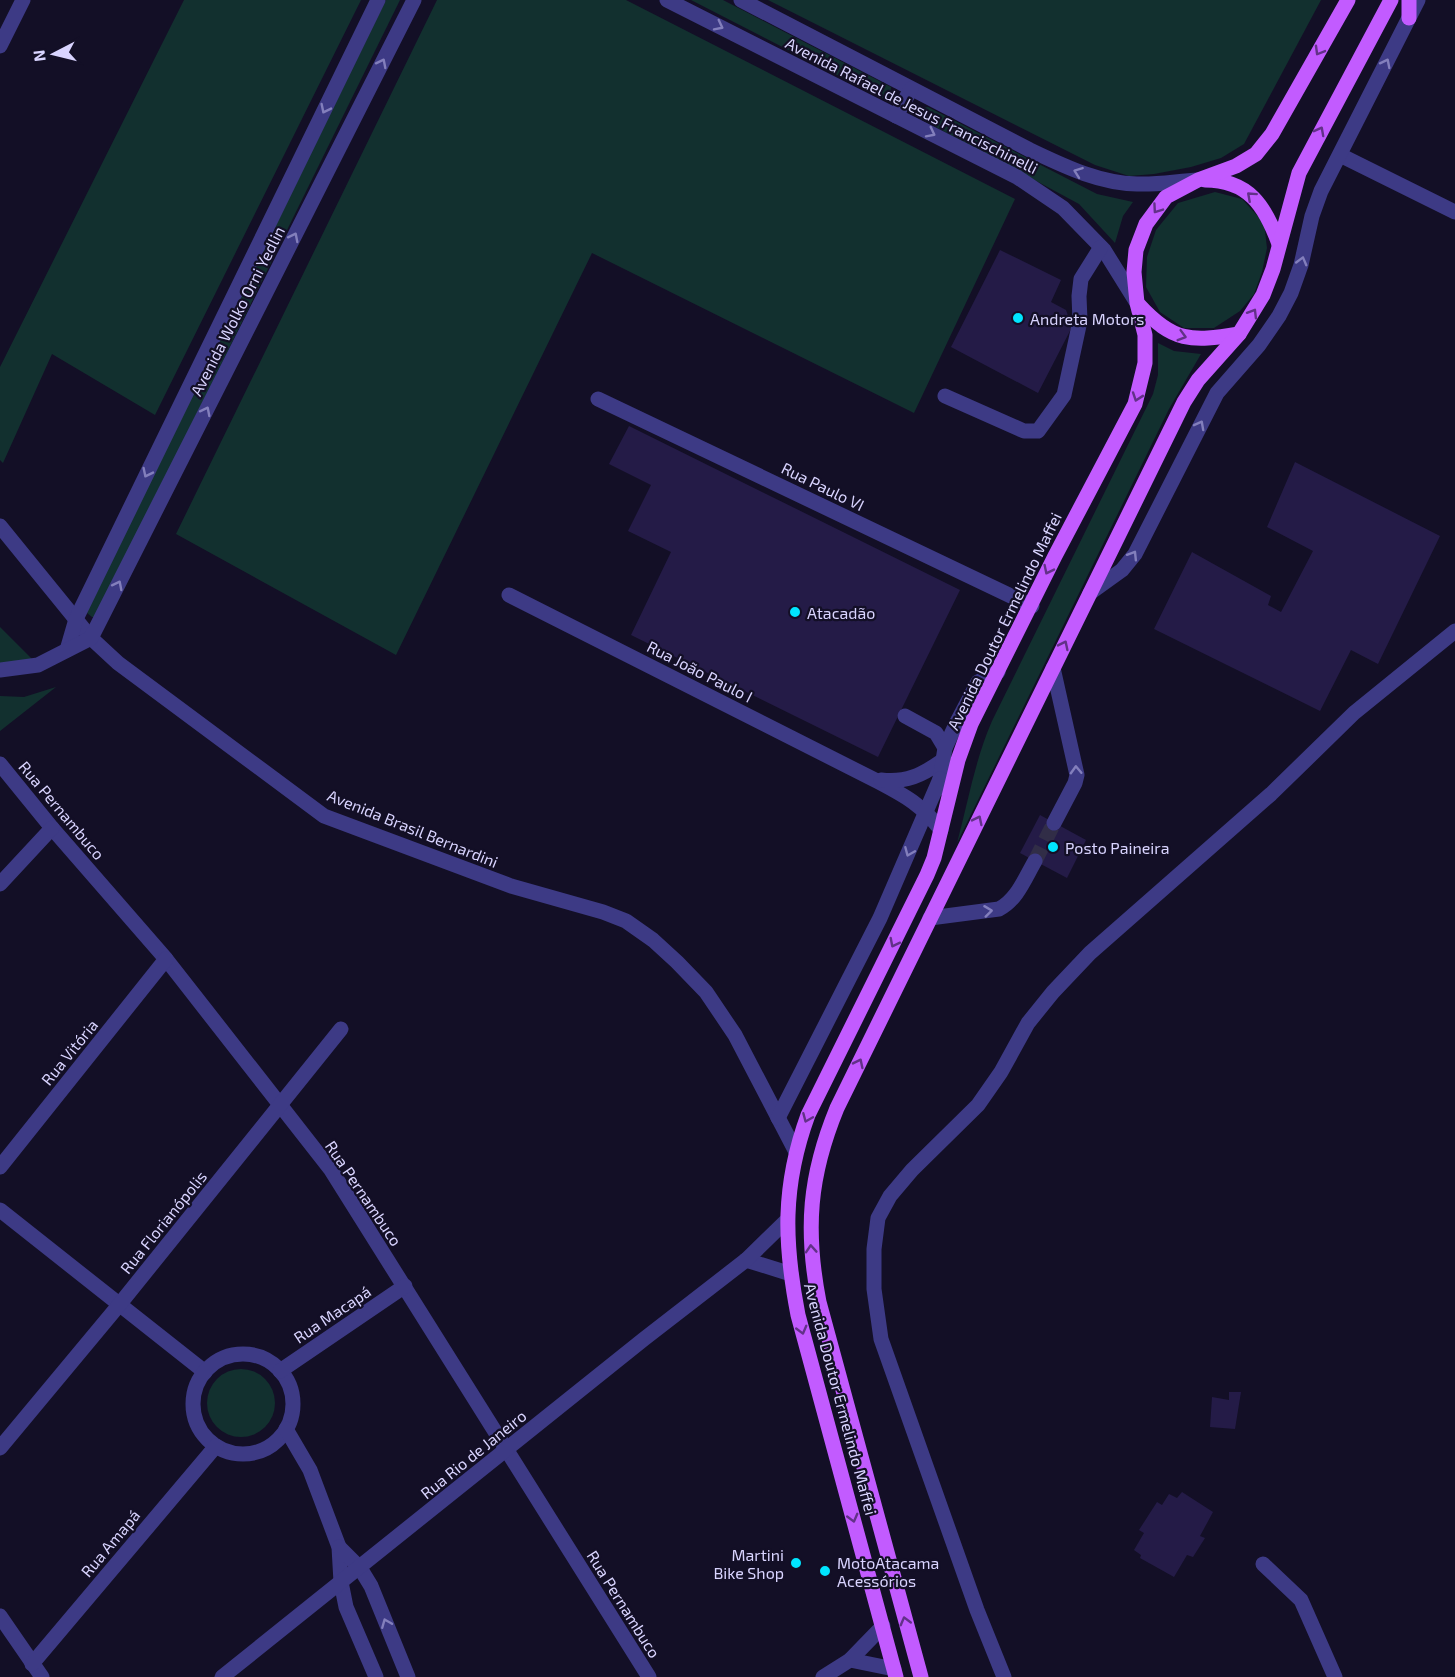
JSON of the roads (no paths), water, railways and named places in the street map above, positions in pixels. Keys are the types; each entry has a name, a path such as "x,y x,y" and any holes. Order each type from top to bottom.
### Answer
{"main road":[{"name":"Avenida Doutor Ermelindo Maffei","path":"895,1673 798,1315 786,1221 796,1152 808,1115 927,876 964,741 1135,404 1145,363 1145,335 1137,303 1134,272 1136,250 1146,224 1166,197 1198,180 1236,166 1256,154 1272,134 1348,0"},
{"name":"Avenida Doutor Ermelindo Maffei","path":"921,1677 813,1273 810,1220 818,1162 826,1134 930,918 1184,402 1198,380 1239,334 1263,295 1299,173 1391,0"},
{"path":"1409,0 1409,18"},
{"path":"1198,180 1221,180 1243,189 1260,204 1279,244"},
{"path":"1137,303 1167,331 1181,337 1196,339 1239,334"}],"street":[{"path":"0,46 23,0"},
{"name":"Avenida Wolko Orni Yedlin","path":"67,650 76,619 378,0"},
{"name":"Avenida Wolko Orni Yedlin","path":"91,638 414,0"},
{"name":"Avenida Rafael de Jesus Francischinelli","path":"667,0 1017,177 1063,208 1101,247 1137,303"},
{"name":"Avenida Rafael de Jesus Francischinelli","path":"741,0 1076,172 1109,182 1138,184 1198,180"},
{"path":"1090,593 1122,570 1134,555 1217,393 1259,345 1279,316 1291,293 1301,265 1316,204 1418,0"},
{"path":"896,116 911,89"},
{"path":"1340,155 1455,212"},
{"path":"945,396 1024,431 1038,431 1064,395 1080,321 1081,279 1101,247"},
{"name":"Rua Paulo VI","path":"598,399 1032,606"},
{"name":"Avenida Brasil Bernardini","path":"0,526 91,638 118,663 324,816 511,886 603,912 626,921 644,934 677,962 706,992 735,1035 796,1152"},
{"name":"Rua João Paulo I","path":"508,595 912,800 926,811 941,830"},
{"path":"1004,1677 881,1340 874,1290 874,1249 878,1218 890,1196 912,1170 978,1105 1001,1072 1028,1023 1053,992 1090,953 1270,794 1354,713 1455,631"},
{"path":"0,670 38,665 91,638"},
{"path":"1053,668 1077,775 1054,823"},
{"path":"941,830 940,779 944,755 957,722 978,682 998,672"},
{"path":"905,716 936,733 944,755"},
{"path":"929,728 942,729 957,722"},
{"name":"Rua João Paulo I","path":"875,780 896,782 908,780 924,773 944,755"},
{"name":"Rua Pernambuco","path":"0,764 52,828 166,959 331,1170 649,1677"},
{"path":"778,1118 880,918 940,779"},
{"path":"0,884 52,828"},
{"path":"930,918 999,909 1006,906 1013,899 1035,861"},
{"name":"Rua Vitória","path":"0,1167 166,959"},
{"name":"Rua Florianópolis","path":"0,1448 5,1436 119,1305 341,1029"},
{"path":"0,1210 205,1372"},
{"name":"Rua Rio de Janeiro","path":"222,1677 746,1260 786,1221"},
{"path":"746,1260 791,1274"},
{"name":"Rua Macapá","path":"280,1371 405,1286"},
{"path":"242,1354 259,1357 280,1371 289,1386 293,1403 286,1430 272,1444 254,1453 234,1453 216,1446 201,1430 194,1408 194,1393 205,1372 225,1357 242,1354"},
{"path":"286,1430 310,1470 339,1547 341,1582 346,1607 376,1677"},
{"name":"Rua Amapá","path":"32,1664 216,1446"},
{"path":"339,1547 360,1568 371,1586 408,1677"},
{"path":"1263,1564 1301,1600 1335,1677"},
{"path":"0,1616 42,1677"},
{"path":"822,1677 850,1660 883,1626"},
{"path":"850,1660 895,1673"}],"tunnel":[{"path":"1035,861 1054,823"}],"place":[{"name":"Andreta Motors","path":"1018,318"},
{"name":"Atacadão","path":"795,612"},
{"name":"Posto Paineira","path":"1053,847"},
{"name":"Martini Bike Shop","path":"796,1563"},
{"name":"MotoAtacama Acessórios","path":"825,1571"}]}
